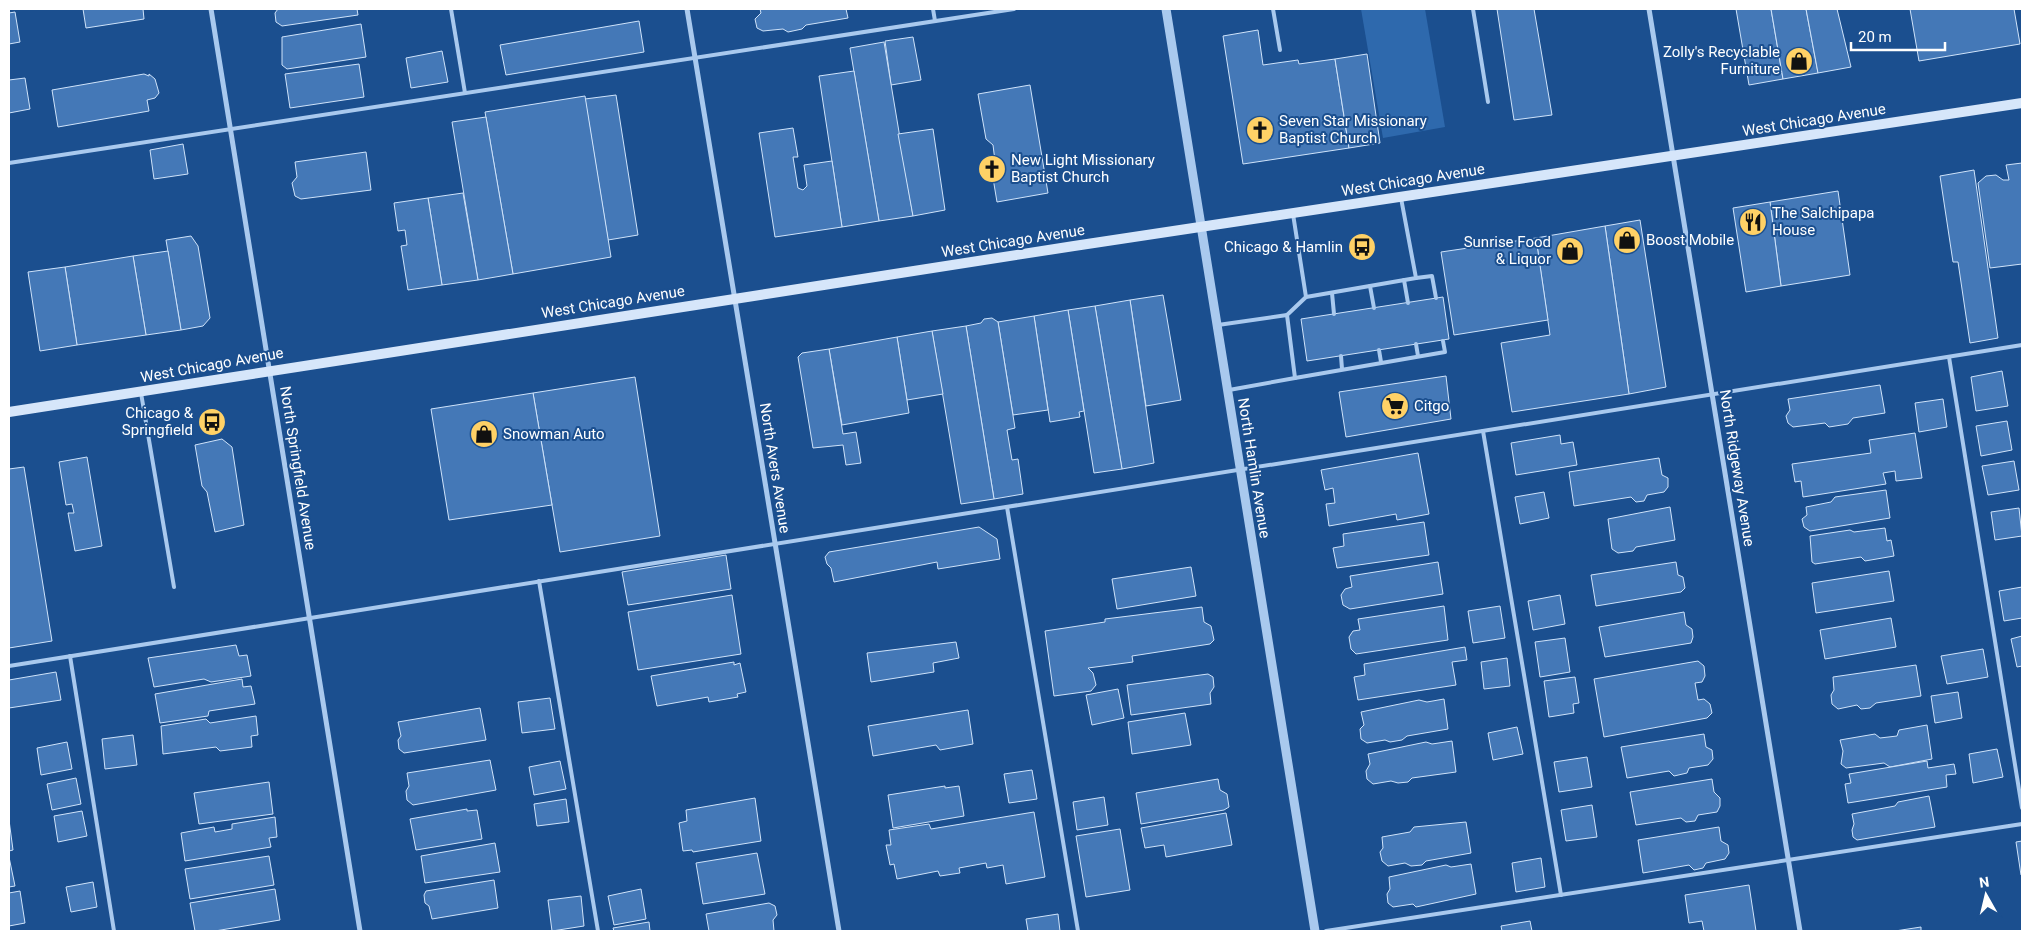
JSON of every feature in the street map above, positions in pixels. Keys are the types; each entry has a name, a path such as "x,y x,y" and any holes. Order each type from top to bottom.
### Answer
{"main road":[{"name":"West Chicago Avenue","path":"9,412 141,393 269,370 2022,103"}],"street":[{"name":"North Springfield Avenue","path":"211,9 360,931"},
{"name":"North Avers Avenue","path":"687,9 839,931"},
{"name":"North Hamlin Avenue","path":"1166,9 1316,931"},
{"name":"North Ridgeway Avenue","path":"1649,9 1800,931"}],"lane":[{"path":"451,9 465,93"},
{"path":"933,9 935,21"},
{"path":"9,164 1014,9"},
{"path":"1273,9 1280,50"},
{"path":"1472,9 1488,102"},
{"path":"1401,198 1416,278"},
{"path":"1293,214 1306,297"},
{"path":"1217,325 1287,314 1306,297 1432,276 1436,298"},
{"path":"1404,280 1408,303"},
{"path":"1370,286 1374,308"},
{"path":"1332,293 1334,314"},
{"path":"1287,314 1295,378"},
{"path":"1228,390 1445,352 1443,340"},
{"path":"1416,344 1418,356"},
{"path":"9,666 2022,345"},
{"path":"1380,350 1381,362"},
{"path":"1341,356 1342,369"},
{"path":"1949,357 2022,808"},
{"path":"141,393 174,587"},
{"path":"1483,431 1560,895"},
{"path":"1007,507 1078,931"},
{"path":"539,581 598,931"},
{"path":"70,656 114,931"},
{"path":"1326,931 2022,824"}],"shaded area":[{"path":"1361,9 1425,9 1445,127 1383,138"}],"building":[{"path":"83,9 143,9 144,19 86,28"},
{"path":"278,9 357,9 358,15 282,26 276,22 275,13"},
{"path":"760,9 846,9 848,18 806,25 802,29 788,32 783,29 763,31 757,28 755,19 761,13"},
{"path":"1497,9 1534,9 1552,115 1514,120"},
{"path":"1736,9 1771,9 1783,79 1749,85"},
{"path":"1771,9 1806,9 1818,73 1783,79"},
{"path":"1806,9 1837,9 1851,67 1818,73"},
{"path":"1910,9 2014,9 2020,44 1919,61"},
{"path":"15,12 20,42 9,44 9,13"},
{"path":"639,21 644,52 506,75 500,45"},
{"path":"361,24 366,57 287,69 282,65 282,37"},
{"path":"1258,30 1263,65 1298,60 1299,64 1335,59 1349,148 1243,164 1223,36"},
{"path":"913,37 921,80 891,85 885,41"},
{"path":"884,42 913,216 879,221 850,48"},
{"path":"442,51 448,82 411,88 406,58"},
{"path":"1367,54 1380,143 1349,148 1335,59"},
{"path":"359,64 364,97 290,108 285,74"},
{"path":"854,71 879,221 842,227 819,76"},
{"path":"144,74 149,76 149,74 155,79 159,93 155,98 147,100 149,111 58,127 52,90"},
{"path":"25,78 30,109 9,113 9,80"},
{"path":"1030,85 1048,193 997,202 991,166 995,161 993,145 986,139 978,94"},
{"path":"616,95 638,235 608,240 585,99"},
{"path":"585,96 611,257 513,274 485,112"},
{"path":"486,117 513,274 478,280 452,122"},
{"path":"793,128 798,157 793,157 798,188 803,190 807,186 804,165 832,161 842,227 775,237 759,133"},
{"path":"933,129 945,210 913,216 898,134"},
{"path":"183,144 188,174 154,179 150,150"},
{"path":"366,152 371,190 301,199 295,196 292,183 297,177 295,162"},
{"path":"2022,163 2022,264 1990,268 1978,183 1986,176 1996,175 2003,180 2009,180 2006,165"},
{"path":"1974,170 1998,338 1970,343 1958,262 1953,262 1940,176"},
{"path":"1838,191 1850,275 1781,286 1770,202"},
{"path":"463,193 478,280 442,285 428,198"},
{"path":"428,198 442,285 408,290 401,246 407,245 405,230 398,231 394,203"},
{"path":"1770,202 1781,286 1746,292 1733,208"},
{"path":"1640,220 1666,387 1629,394 1605,226"},
{"path":"1605,226 1629,394 1512,412 1501,343 1550,335 1536,238"},
{"path":"191,236 198,246 210,318 203,326 181,330 166,240"},
{"path":"1536,238 1548,320 1454,335 1441,252"},
{"path":"168,251 181,330 146,335 133,256"},
{"path":"133,256 146,335 77,345 65,267"},
{"path":"65,267 77,345 40,351 28,272"},
{"path":"1163,295 1181,400 1146,406 1130,300"},
{"path":"1443,297 1449,339 1307,361 1301,319"},
{"path":"1130,300 1154,463 1122,469 1095,306"},
{"path":"1095,306 1122,469 1094,473 1068,310"},
{"path":"1068,310 1084,411 1079,412 1080,417 1050,422 1034,316"},
{"path":"1034,316 1048,410 1013,415 998,322"},
{"path":"992,318 998,322 1015,428 1007,430 1012,460 1018,459 1023,494 994,499 966,326 981,323 984,319"},
{"path":"966,326 994,499 961,504 932,331"},
{"path":"932,331 943,394 907,400 897,337"},
{"path":"897,337 909,413 842,425 829,349"},
{"path":"829,349 843,434 856,432 861,463 846,465 843,445 813,448 798,357 802,353"},
{"path":"2002,371 2008,406 1976,411 1971,377"},
{"name":"Citgo","path":"1446,376 1451,419 1346,437 1339,392"},
{"path":"635,377 660,536 560,552 533,393"},
{"path":"1880,385 1885,413 1853,418 1848,424 1829,427 1825,423 1793,427 1788,423 1786,416 1790,410 1788,399"},
{"path":"533,393 552,505 449,520 431,409"},
{"path":"1943,399 1947,427 1919,432 1915,403"},
{"path":"2007,421 2012,450 1981,456 1976,426"},
{"path":"1915,433 1922,478 1896,481 1895,471 1883,473 1886,484 1803,497 1801,481 1795,482 1792,464 1871,453 1869,440"},
{"path":"1560,435 1561,444 1573,442 1577,465 1516,475 1511,443"},
{"path":"222,439 232,447 244,525 215,532 207,492 202,486 195,445"},
{"path":"1418,453 1429,514 1397,520 1396,514 1329,526 1326,504 1335,503 1333,488 1325,490 1321,470"},
{"path":"87,457 102,546 75,551 68,513 74,513 72,504 66,505 59,462"},
{"path":"1659,458 1662,475 1668,478 1668,487 1664,492 1647,495 1644,501 1636,502 1631,497 1574,506 1569,472"},
{"path":"2014,461 2019,490 1988,495 1982,466"},
{"path":"24,467 52,641 9,648 9,469"},
{"path":"1886,490 1890,518 1810,531 1804,527 1802,519 1807,515 1806,507 1831,502 1835,497"},
{"path":"1544,492 1549,518 1520,524 1515,497"},
{"path":"1670,507 1675,540 1636,547 1633,551 1618,553 1612,549 1608,519"},
{"path":"2019,508 2022,536 1995,540 1991,512"},
{"path":"1424,522 1429,555 1337,568 1333,548 1344,546 1343,534"},
{"path":"979,527 997,539 1000,559 938,569 937,562 834,582 831,568 827,564 825,557 829,552"},
{"path":"1885,528 1887,541 1891,540 1894,556 1865,561 1861,557 1815,564 1812,562 1810,536 1850,530 1854,532"},
{"path":"726,555 731,589 628,605 622,572"},
{"path":"1438,562 1443,594 1350,609 1343,605 1341,595 1345,589 1352,587 1350,576"},
{"path":"1676,562 1678,575 1683,577 1685,588 1681,592 1596,606 1591,575"},
{"path":"1191,567 1196,596 1117,609 1112,579"},
{"path":"1889,571 1894,601 1816,613 1812,583"},
{"path":"2022,587 2022,618 2004,621 1999,591"},
{"path":"732,595 741,654 638,670 628,612"},
{"path":"1560,595 1565,624 1533,630 1528,601"},
{"path":"1444,606 1448,640 1356,654 1351,649 1349,637 1353,631 1360,630 1358,619"},
{"path":"1500,606 1505,638 1473,643 1468,611"},
{"path":"1202,607 1204,622 1211,626 1214,640 1210,644 1132,656 1133,662 1088,668 1093,673 1096,685 1091,691 1054,696 1045,631 1105,622 1105,619"},
{"path":"1684,612 1686,625 1692,629 1693,637 1691,643 1605,657 1599,627"},
{"path":"1891,618 1896,647 1825,659 1820,630"},
{"path":"2022,636 2022,666 2017,667 2011,639"},
{"path":"1565,638 1570,672 1540,677 1535,642"},
{"path":"956,642 959,658 933,663 934,672 871,682 867,653"},
{"path":"236,645 239,656 247,655 251,676 211,682 204,679 154,687 148,658"},
{"path":"1465,647 1467,660 1452,662 1456,685 1358,700 1354,677 1365,675 1364,664"},
{"path":"1983,649 1988,677 1947,684 1941,656"},
{"path":"1507,658 1510,686 1484,689 1481,662"},
{"path":"1698,661 1704,666 1705,676 1702,682 1695,683 1698,700 1704,699 1710,704 1712,713 1707,718 1604,737 1594,679"},
{"path":"734,662 734,665 740,663 746,692 737,694 738,697 709,702 708,697 657,706 651,676"},
{"path":"1916,665 1921,696 1876,703 1870,708 1861,709 1857,705 1838,709 1832,704 1833,677"},
{"path":"56,672 61,700 9,708 9,680"},
{"path":"1208,674 1213,677 1214,687 1210,693 1211,704 1131,715 1127,685"},
{"path":"1575,677 1579,703 1573,704 1574,713 1549,717 1544,681"},
{"path":"242,679 243,687 251,686 255,704 209,711 208,716 160,723 155,694"},
{"path":"1118,689 1124,718 1092,725 1086,695"},
{"path":"1958,692 1962,718 1935,723 1931,696"},
{"path":"550,698 555,729 522,733 518,702"},
{"path":"1444,699 1448,729 1407,736 1402,740 1390,742 1385,740 1367,743 1361,739 1360,729 1364,725 1361,712 1419,700 1427,702"},
{"path":"480,708 486,740 404,753 399,749 398,740 401,736 398,722"},
{"path":"968,710 973,744 940,750 936,745 873,756 868,726"},
{"path":"1185,713 1191,745 1132,754 1128,722"},
{"path":"256,716 258,735 251,736 252,747 220,751 216,747 163,754 161,726 206,719 210,723"},
{"path":"1927,725 1932,759 1890,767 1884,763 1846,768 1841,764 1843,751 1840,740 1875,734 1880,738 1897,736 1899,730"},
{"path":"1517,727 1523,754 1493,760 1488,733"},
{"path":"1704,734 1706,747 1712,750 1713,759 1708,765 1689,768 1687,773 1674,776 1669,771 1627,778 1621,747"},
{"path":"133,735 137,765 105,769 102,739"},
{"path":"1452,741 1456,772 1412,778 1408,782 1398,783 1391,781 1373,784 1367,779 1366,771 1370,764 1368,754 1426,742 1432,744"},
{"path":"67,742 72,769 41,775 37,748"},
{"path":"1997,749 2003,777 1973,783 1969,754"},
{"path":"1587,757 1592,787 1559,792 1554,762"},
{"path":"490,760 496,790 413,805 407,800 406,791 409,786 407,773"},
{"path":"560,761 566,789 534,795 529,767"},
{"path":"1927,761 1928,768 1954,764 1956,774 1946,775 1947,787 1848,803 1845,784 1851,783 1849,774"},
{"path":"1032,770 1037,799 1009,803 1004,774"},
{"path":"76,778 81,804 52,810 47,784"},
{"path":"1218,779 1220,790 1227,794 1229,807 1224,810 1141,824 1136,793"},
{"path":"1712,779 1714,792 1720,798 1720,806 1717,812 1698,815 1695,821 1686,822 1681,818 1636,825 1630,792"},
{"path":"269,782 273,814 199,824 194,793"},
{"path":"945,786 945,788 959,786 964,816 893,828 888,795"},
{"path":"1929,796 1935,827 1857,840 1853,837 1852,830 1854,824 1852,814 1895,806 1898,802"},
{"path":"1104,797 1108,825 1077,830 1073,802"},
{"path":"755,798 761,841 693,852 692,850 683,851 679,823 687,821 686,810"},
{"path":"566,799 569,822 537,826 534,804"},
{"path":"1592,805 1597,837 1566,841 1561,810"},
{"path":"467,809 467,811 477,810 482,839 416,850 410,819"},
{"path":"82,811 87,836 58,842 54,816"},
{"path":"1034,812 1045,877 1006,884 1003,865 987,868 986,863 959,868 960,873 940,876 938,871 897,879 894,864 890,865 886,845 891,845 889,830 929,824 931,829"},
{"path":"1226,813 1232,845 1166,857 1164,845 1145,848 1141,828"},
{"path":"275,817 277,837 269,838 271,847 185,861 181,833 214,827 215,832 232,829 232,824"},
{"path":"9,820 13,850 9,851"},
{"path":"1466,822 1471,853 1426,861 1422,865 1411,866 1405,863 1388,866 1382,861 1380,852 1383,848 1382,837 1410,832 1414,827"},
{"path":"1719,827 1721,841 1728,845 1729,853 1725,859 1706,863 1703,868 1694,870 1689,865 1643,873 1638,840"},
{"path":"1120,829 1130,890 1086,897 1076,836"},
{"path":"2022,841 2022,874 2021,875 2016,842"},
{"path":"495,843 500,872 425,883 421,856"},
{"path":"757,853 765,894 703,904 696,863"},
{"path":"269,856 274,885 190,899 185,869"},
{"path":"9,857 15,886 9,887"},
{"path":"1541,858 1545,887 1516,892 1512,863"},
{"path":"1471,864 1476,894 1416,907 1413,904 1393,907 1388,903 1389,877 1446,865 1451,867"},
{"path":"494,880 498,908 432,919 429,906 425,903 424,895 426,891"},
{"path":"93,882 97,907 71,912 66,887"},
{"path":"1749,885 1756,931 1704,931 1702,921 1689,923 1685,895"},
{"path":"275,889 280,920 215,931 195,931 190,903"},
{"path":"641,889 646,919 614,925 608,896"},
{"path":"20,891 25,923 9,926 9,893"},
{"path":"581,896 584,926 552,931 548,900"},
{"path":"769,903 775,906 777,915 773,920 774,931 709,931 706,914"},
{"path":"1058,914 1060,931 1028,931 1026,919"},
{"path":"1530,921 1532,931 1502,931 1501,926"},
{"path":"649,922 650,931 614,931 613,928"},
{"path":"1921,927 1921,931 1895,931"}],"place":[{"name":"Zolly's Recyclable Furniture","path":"1799,61"},
{"name":"Seven Star Missionary Baptist Church","path":"1260,130"},
{"name":"New Light Missionary Baptist Church","path":"992,169"},
{"name":"The Salchipapa House","path":"1753,222"},
{"name":"Boost Mobile","path":"1627,240"},
{"name":"Chicago & Hamlin","path":"1362,247"},
{"name":"Sunrise Food & Liquor","path":"1570,251"},
{"name":"Citgo","path":"1395,406"},
{"name":"Chicago & Springfield","path":"212,422"},
{"name":"Snowman Auto","path":"484,434"}]}
